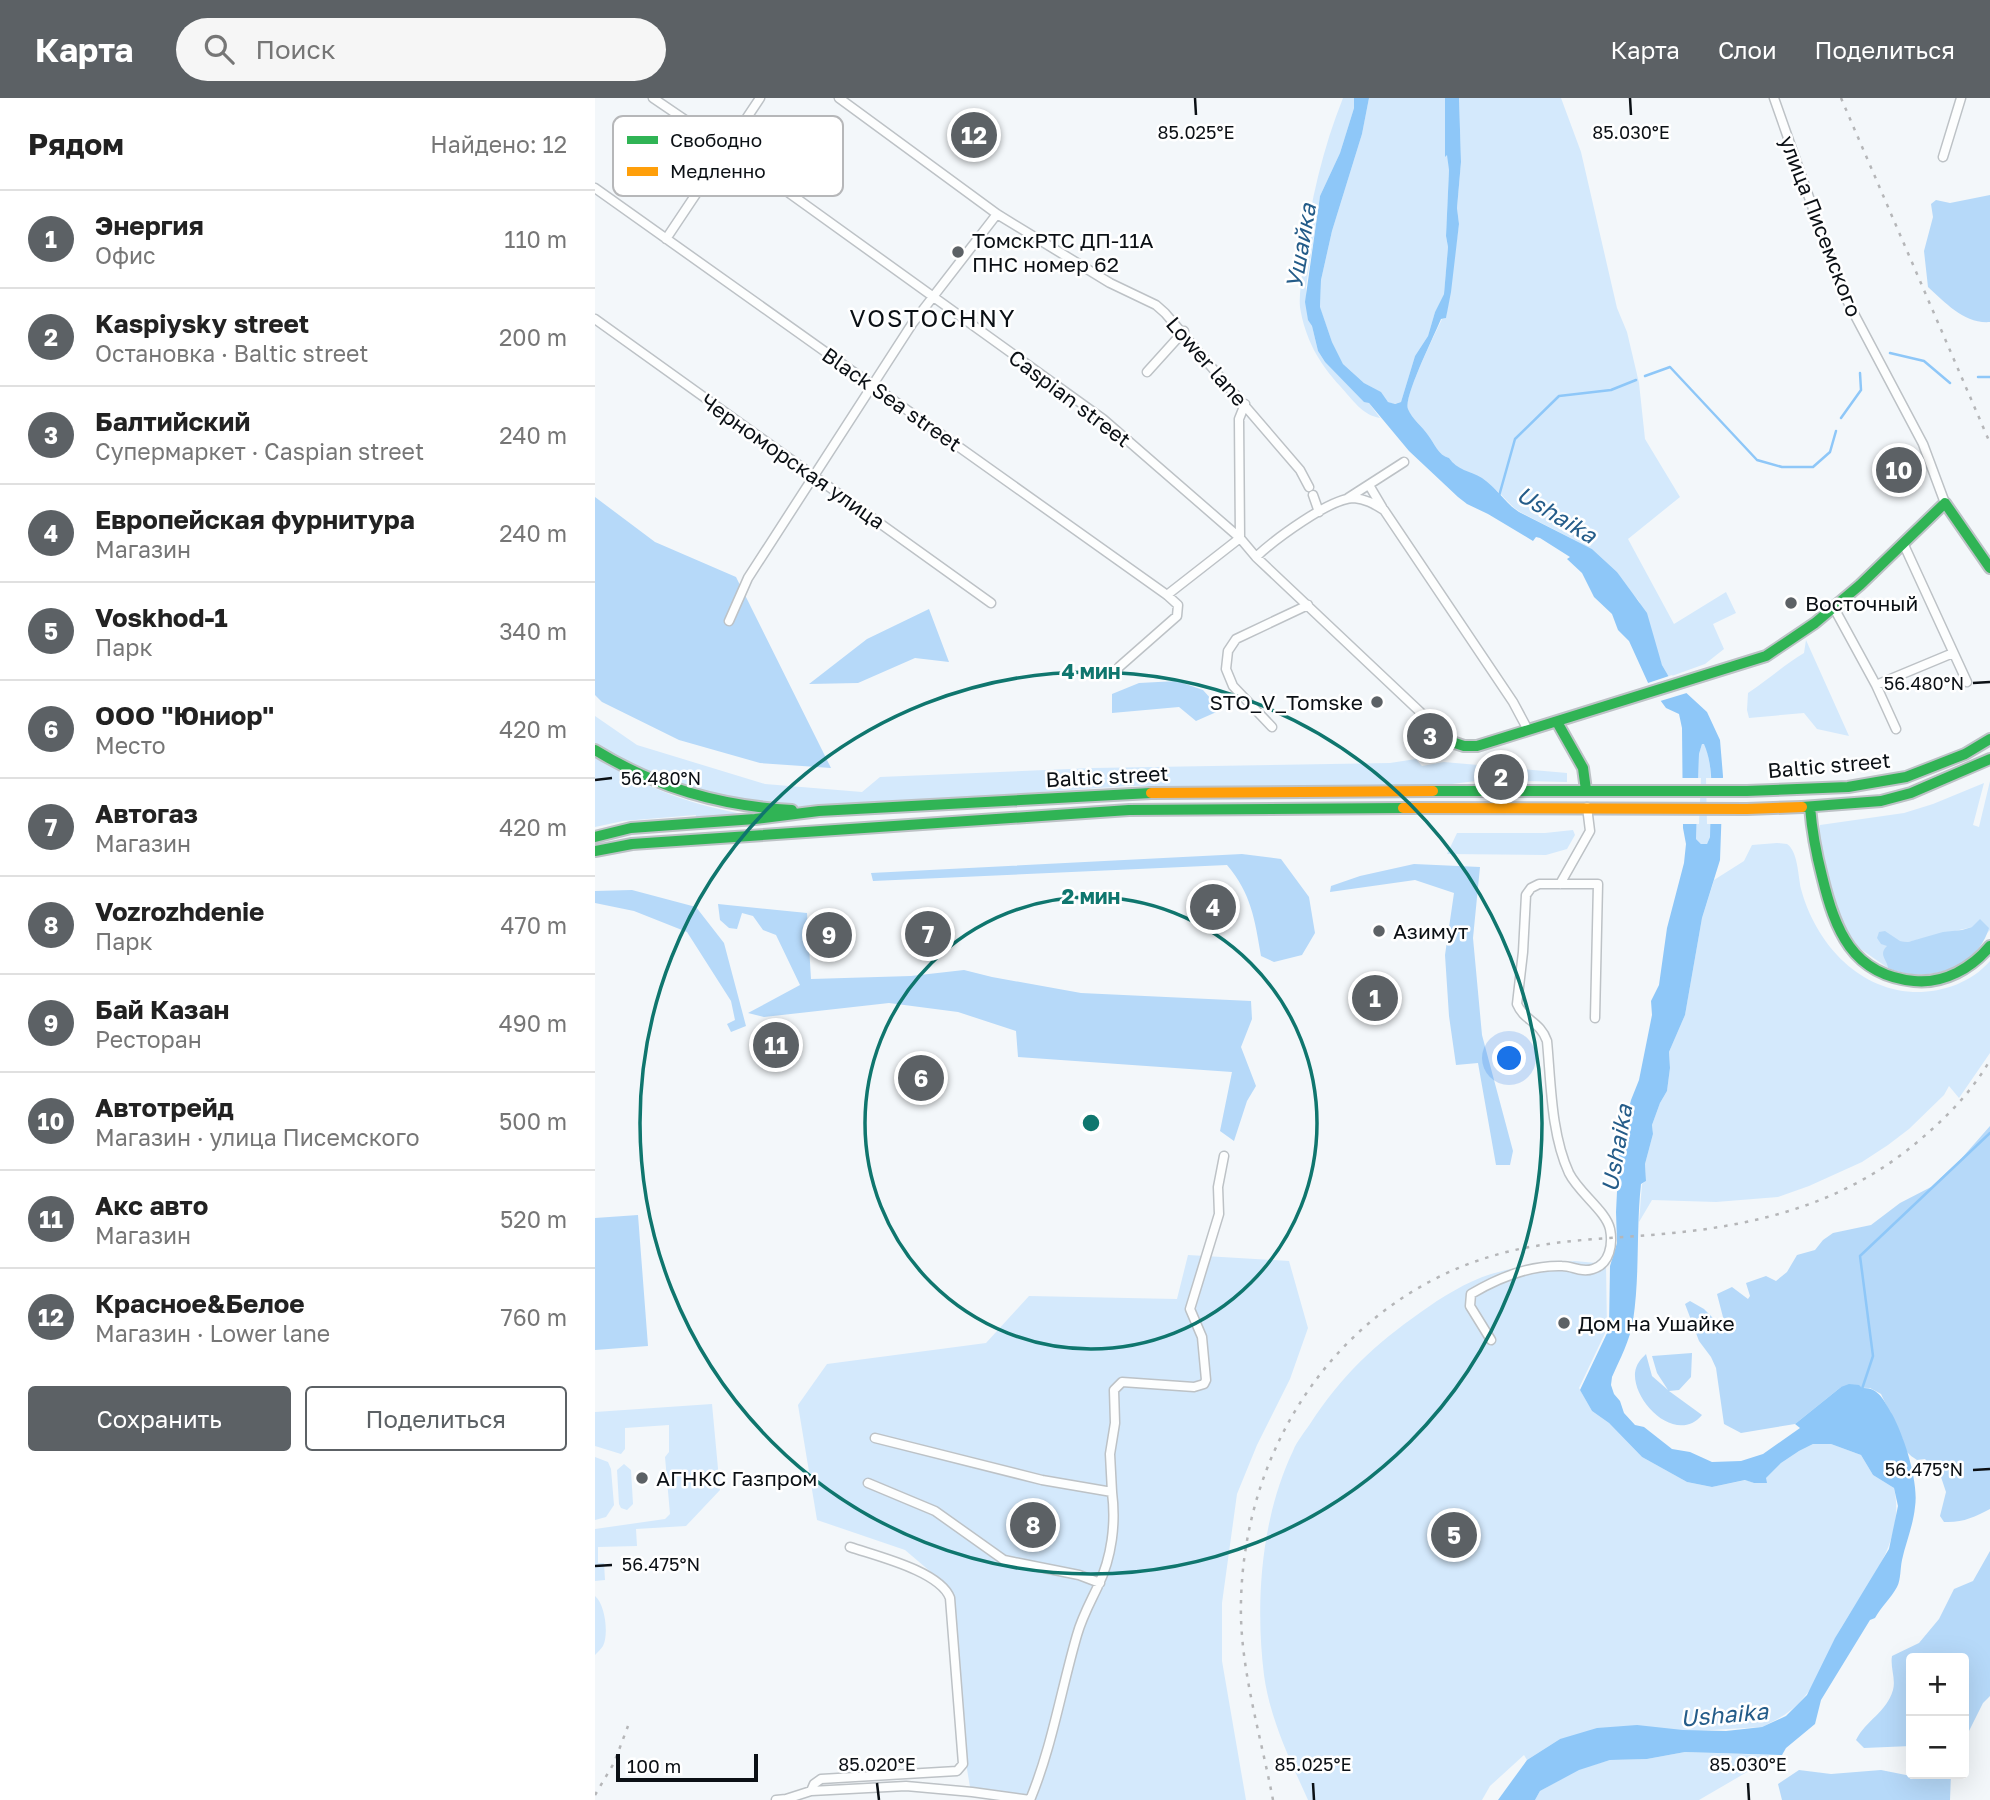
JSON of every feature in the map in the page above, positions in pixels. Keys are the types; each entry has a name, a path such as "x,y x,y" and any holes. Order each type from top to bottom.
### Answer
{"main road":[{"path":"1452,742 1476,746 1766,656 1799,636 1834,608 1904,545 1945,503 1990,568"},
{"path":"1557,722 1583,768 1586,790"},
{"name":"Baltic street","path":"595,837 631,828 755,819 819,811 1127,793 1747,791 1848,787 1906,777 1955,758 1990,739"},
{"path":"595,750 620,767 650,781 698,798 755,808 819,811"},
{"name":"Baltic street","path":"595,851 632,844 1129,810 1587,807 1747,810 1810,807 1881,800 1910,793 1990,759"},
{"path":"1810,807 1813,839 1832,919 1850,949 1860,958 1885,974 1928,982 1945,978 1973,964 1990,946"}],"street":[{"name":"Caspian street","path":"653,98 679,116"},
{"path":"749,116 760,98"},
{"name":"Lower lane","path":"839,98 997,214 1110,283 1156,305 1184,331 1300,470 1309,487"},
{"name":"улица Писемского","path":"1774,98 1842,292 1919,437 1945,503"},
{"path":"1943,157 1961,98"},
{"name":"Black Sea street","path":"595,188 1178,605 1177,616 1119,667"},
{"path":"666,239 696,196"},
{"name":"Caspian street","path":"793,196 1103,419 1240,538 1452,742"},
{"path":"729,621 747,578 912,324 997,214"},
{"name":"Черноморская улица","path":"595,319 991,603"},
{"path":"1147,372 1184,331"},
{"path":"1167,595 1240,538 1239,419 1245,404"},
{"path":"1257,557 1273,541 1319,512 1370,485 1404,462"},
{"path":"1370,485 1513,702 1528,730"},
{"path":"1313,495 1319,512"},
{"path":"1346,499 1370,501 1384,510"},
{"path":"1904,545 1967,682"},
{"path":"1272,727 1233,687 1226,669 1228,651 1236,639 1308,605"},
{"path":"1834,608 1876,685 1896,729"},
{"path":"1876,685 1953,653"},
{"path":"1560,884 1590,831 1587,807"},
{"path":"1491,1340 1470,1306 1471,1294 1494,1280 1539,1267 1565,1266 1580,1271 1595,1268 1603,1263 1609,1252 1611,1238 1607,1220 1576,1187 1567,1170 1560,1147 1543,1031 1517,1004 1526,895 1531,888 1539,884 1598,884 1595,1018"},
{"path":"776,1800 811,1791 906,1786 1030,1800 1043,1767 1083,1616 1100,1583 1112,1542 1115,1513 1110,1454 1115,1423 1114,1390 1122,1382 1194,1387 1204,1384 1206,1380 1202,1336 1190,1309 1219,1214 1217,1187 1224,1156"},
{"path":"874,1438 1042,1480 1112,1492"},
{"path":"868,1483 935,1511 1004,1560 1079,1575 1100,1583"},
{"path":"811,1791 814,1784 821,1779 957,1771 963,1764 948,1592 944,1586 919,1572 850,1547"}],"shaded area":[{"path":"1343,98 1354,98 1354,108 1340,153 1320,196 1306,287 1308,319 1318,351 1325,362 1369,403 1380,418 1368,414 1358,406 1332,377 1309,340 1300,307 1311,207 1328,140"},
{"path":"1354,98 1369,98 1362,134 1332,231 1321,280 1320,307 1343,364 1364,383 1381,392 1388,402 1401,402 1415,356 1428,336 1444,294 1448,247 1446,236 1449,170 1447,155 1445,157 1445,98 1459,98 1459,224 1451,292 1446,318 1441,319 1420,366 1410,392 1408,409 1445,457 1482,478 1519,512 1592,549 1617,572 1647,613 1662,665 1669,677 1707,712 1720,740 1723,776 1720,860 1702,918 1685,1015 1669,1052 1667,1091 1652,1125 1653,1134 1645,1164 1646,1181 1641,1184 1633,1321 1612,1377 1614,1394 1624,1413 1635,1425 1644,1427 1672,1449 1690,1452 1712,1462 1741,1461 1763,1454 1800,1428 1795,1424 1841,1387 1859,1385 1877,1392 1883,1400 1897,1423 1910,1459 1915,1485 1915,1507 1897,1587 1875,1618 1870,1620 1821,1700 1815,1724 1786,1748 1782,1755 1685,1752 1647,1759 1610,1760 1579,1770 1540,1791 1535,1800 1498,1800 1527,1760 1560,1739 1597,1728 1637,1725 1726,1731 1762,1727 1786,1716 1807,1695 1835,1638 1889,1549 1898,1506 1894,1488 1873,1475 1861,1455 1831,1444 1813,1444 1799,1451 1781,1463 1766,1478 1767,1483 1745,1480 1712,1487 1687,1482 1642,1457 1609,1423 1592,1411 1580,1390 1609,1329 1610,1266 1617,1243 1619,1151 1631,1100 1639,1080 1652,1015 1651,1001 1659,985 1667,928 1684,863 1686,844 1683,828 1682,728 1679,714 1666,708 1649,685 1629,641 1618,630 1612,614 1594,597 1582,573 1567,559 1570,557 1540,538 1536,537 1533,541 1458,497 1409,451 1369,403 1364,402 1325,362 1318,351 1305,302 1320,196 1340,153 1354,108","holes":["1704,744 1711,778 1710,837 1707,844 1701,844 1696,839 1699,754"]},
{"path":"1369,98 1445,98 1449,170 1446,236 1448,247 1444,294 1428,336 1415,356 1401,402 1394,404 1388,402 1380,392 1364,383 1343,364 1320,308 1321,280 1332,231 1362,134"},
{"path":"1459,98 1561,98 1581,152 1617,308 1627,332 1639,383 1645,439 1680,497 1628,539 1674,624 1726,592 1736,613 1713,624 1724,649 1705,664 1669,677 1662,665 1639,601 1617,572 1592,549 1520,512 1495,489 1459,468 1439,452 1408,409 1410,392 1421,365 1442,319 1446,318 1459,224"},
{"path":"1990,195 1990,322 1981,322 1956,311 1928,287 1924,251 1933,217 1931,204 1936,200 1950,203"},
{"path":"595,497 655,542 736,577 831,768 760,763 679,740 602,702 595,695"},
{"path":"929,609 949,662 915,658 858,683 809,684 867,639"},
{"path":"1806,640 1849,736 1817,729 1804,713 1749,718 1748,693 1804,653"},
{"path":"1177,681 1203,690 1221,710 1196,721 1179,707 1112,713 1112,694 1139,683"},
{"path":"595,716 637,745 765,784 862,792 880,777 1093,768 1390,763 1416,759 1422,766 1444,762 1567,773 1567,782 1484,780 1436,786 1128,786 828,807 760,806 660,782 595,747"},
{"path":"1702,744 1705,744 1708,755 1711,778 1710,837 1707,844 1701,844 1696,839 1699,754"},
{"path":"595,757 632,778 669,794 749,815 695,819 696,815 623,821 595,827"},
{"path":"1990,781 1990,930 1987,933 1972,927 1908,942 1900,941 1887,946 1888,968 1859,948 1848,933 1839,914 1818,844 1820,825 1904,813 1984,783 1973,825 1979,827"},
{"path":"1573,830 1575,835 1567,849 1546,855 1447,854 1457,833 1545,833"},
{"path":"1777,843 1791,847 1801,889 1816,927 1841,959 1873,982 1892,989 1934,991 1965,981 1990,961 1990,1053 1959,1098 1949,1086 1944,1095 1909,1129 1862,1162 1778,1197 1716,1202 1652,1200 1639,1222 1642,1184 1646,1181 1645,1164 1653,1134 1652,1125 1667,1091 1669,1052 1685,1015 1702,918 1714,880 1744,861 1752,845"},
{"path":"1242,854 1281,859 1309,897 1315,933 1302,955 1274,962 1261,956 1247,897 1227,865 873,881 871,873"},
{"path":"1414,864 1480,867 1473,938 1482,1035 1513,1151 1510,1165 1496,1165 1478,1063 1456,1065 1445,955 1454,893 1415,880 1330,892 1331,886 1360,876"},
{"path":"632,890 696,907 724,943 746,1026 731,1032 727,1024 735,1020 731,1001 687,932 634,911 595,903 595,891"},
{"path":"718,904 807,913 811,979 911,976 964,970 1081,993 1251,1001 1252,1019 1241,1047 1256,1086 1247,1101 1234,1141 1220,1131 1232,1072 1018,1057 1016,1031 958,1012 889,1003 764,1017 748,1013 800,985 776,935 763,930 753,916 742,913 737,929 729,928 720,920"},
{"path":"1980,919 1989,928 1983,942 1973,954 1947,970 1933,973 1902,973 1888,968 1883,955 1887,946 1881,944 1877,938 1879,932 1885,931 1900,941 1908,942 1972,927"},
{"path":"1990,1126 1990,1509 1963,1520 1944,1522 1940,1516 1946,1492 1938,1468 1933,1468 1925,1459 1917,1460 1907,1452 1881,1394 1870,1388 1841,1387 1795,1424 1741,1433 1724,1424 1716,1368 1699,1341 1685,1304 1690,1301 1704,1309 1718,1323 1724,1321 1717,1294 1732,1287 1748,1299 1750,1296 1746,1283 1766,1276 1776,1281 1787,1272 1797,1255 1815,1250 1833,1233 1871,1225 1900,1203 1931,1187"},
{"path":"638,1215 648,1346 595,1350 595,1218"},
{"path":"1188,1255 1289,1261 1308,1328 1290,1379 1257,1445 1237,1494 1222,1603 1222,1661 1246,1800 1035,1800 1023,1795 970,1787 954,1595 905,1550 817,1520 798,1405 827,1364 986,1343 1029,1296 1177,1299"},
{"path":"1575,1261 1606,1264 1607,1329 1579,1388 1592,1411 1609,1423 1642,1457 1687,1482 1712,1487 1746,1480 1754,1483 1766,1478 1781,1463 1813,1444 1831,1444 1861,1455 1873,1475 1894,1488 1896,1509 1888,1549 1835,1639 1810,1690 1791,1710 1762,1727 1560,1739 1527,1760 1524,1755 1490,1786 1482,1800 1308,1800 1281,1739 1271,1707 1261,1647 1261,1590 1267,1532 1282,1477 1295,1447 1334,1390 1360,1362 1404,1324 1437,1301 1491,1274 1532,1265"},
{"path":"1692,1353 1691,1377 1679,1390 1669,1391 1702,1415 1692,1423 1669,1423 1658,1416 1641,1396 1636,1385 1636,1367 1646,1354 1652,1376 1668,1390 1657,1373 1652,1356"},
{"path":"712,1404 720,1490 686,1526 636,1529 637,1546 598,1547 598,1563 604,1563 605,1580 595,1581 595,1529 665,1519 670,1514 665,1457 669,1452 669,1425 625,1428 625,1449 621,1454 595,1446 595,1412"},
{"path":"595,1457 608,1462 611,1469 614,1505 606,1517 595,1520"},
{"path":"624,1464 631,1470 633,1504 627,1510 619,1504 617,1470"},
{"path":"1990,1551 1990,1696 1983,1703 1969,1731 1969,1653 1906,1653 1906,1746 1864,1748 1856,1740 1886,1705 1893,1690 1892,1656 1919,1643 1939,1619 1954,1589 1973,1581"},
{"path":"595,1596 604,1612 606,1627 605,1641 595,1655"},
{"path":"1685,1752 1769,1755 1766,1761 1699,1800 1535,1800 1540,1791 1579,1769 1610,1760 1647,1759"},
{"path":"1799,1770 1831,1774 1881,1770 1906,1775 1906,1779 1951,1779 1950,1800 1782,1800 1778,1784"}],"pier":[{"path":"1672,675 1690,692 1657,702 1645,684"},
{"path":"1680,778 1701,778 1699,824 1680,824"},
{"path":"1706,778 1726,778 1726,824 1707,824"}],"waterway":[{"path":"1890,353 1924,361 1950,383"},
{"path":"1645,376 1670,367 1757,460 1782,467 1813,467 1830,452 1836,431"},
{"path":"1841,418 1861,390 1860,373"},
{"path":"1978,377 1990,377"},
{"path":"1499,496 1515,439 1559,396 1611,390 1636,380"},
{"path":"1862,1389 1873,1356 1860,1256 1990,1133"}],"railway":[{"path":"1841,98 1990,443"},
{"path":"1273,1800 1243,1651 1241,1601 1248,1537 1265,1475 1291,1418 1326,1367 1369,1323 1420,1287 1478,1261 1556,1243 1725,1226 1761,1219 1829,1196 1861,1181 1922,1138 1959,1102 1990,1060"},
{"path":"595,1795 614,1763 628,1726"}],"traffic: fast":[{"path":"1452,742 1477,746 1766,656 1815,623 1860,585 1945,503 1990,568"},
{"path":"1557,722 1583,768 1586,790"},
{"path":"1433,791 1747,791 1848,787 1906,777 1965,754 1990,739"},
{"path":"595,750 642,775 690,793 740,804 792,810"},
{"path":"1802,807 1881,801 1911,793 1990,759"},
{"path":"595,837 631,828 755,819 819,811 1151,793"},
{"path":"1810,807 1818,859 1833,914 1850,946 1875,970 1914,981 1936,980 1966,968 1990,946"},
{"path":"595,851 632,844 1129,810 1403,808"}],"traffic: slow":[{"path":"1151,793 1433,791"},
{"path":"1403,808 1802,807"}],"place":[{"name":"Красное&Белое","path":"974,135"},
{"name":"ТомскРТС ДП-11А ПНС номер 62","path":"958,252"},
{"name":"Автотрейд","path":"1899,470"},
{"name":"Восточный","path":"1791,603"},
{"name":"STO_V_Tomske","path":"1377,702"},
{"name":"Балтийский","path":"1430,736"},
{"name":"Kaspiysky street","path":"1501,777"},
{"name":"Европейская фурнитура","path":"1213,907"},
{"name":"Азимут","path":"1379,931"},
{"name":"Автогаз","path":"928,934"},
{"name":"Бай Казан","path":"829,935"},
{"name":"Энергия","path":"1375,998"},
{"name":"Акс авто","path":"776,1045"},
{"name":"ООО \"Юниор\"","path":"921,1078"},
{"name":"Дом на Ушайке","path":"1564,1323"},
{"name":"АГНКС Газпром","path":"642,1478"},
{"name":"Vozrozhdenie","path":"1033,1525"},
{"name":"Voskhod-1","path":"1454,1535"}],"district":[{"name":"VOSTOCHNY","path":"933,317"}],"water label":[{"name":"Ушайка","path":"1300,246"},
{"name":"Ushaika","path":"1557,514"},
{"name":"Ushaika","path":"1616,1148"},
{"name":"Ushaika","path":"1724,1714"}]}
